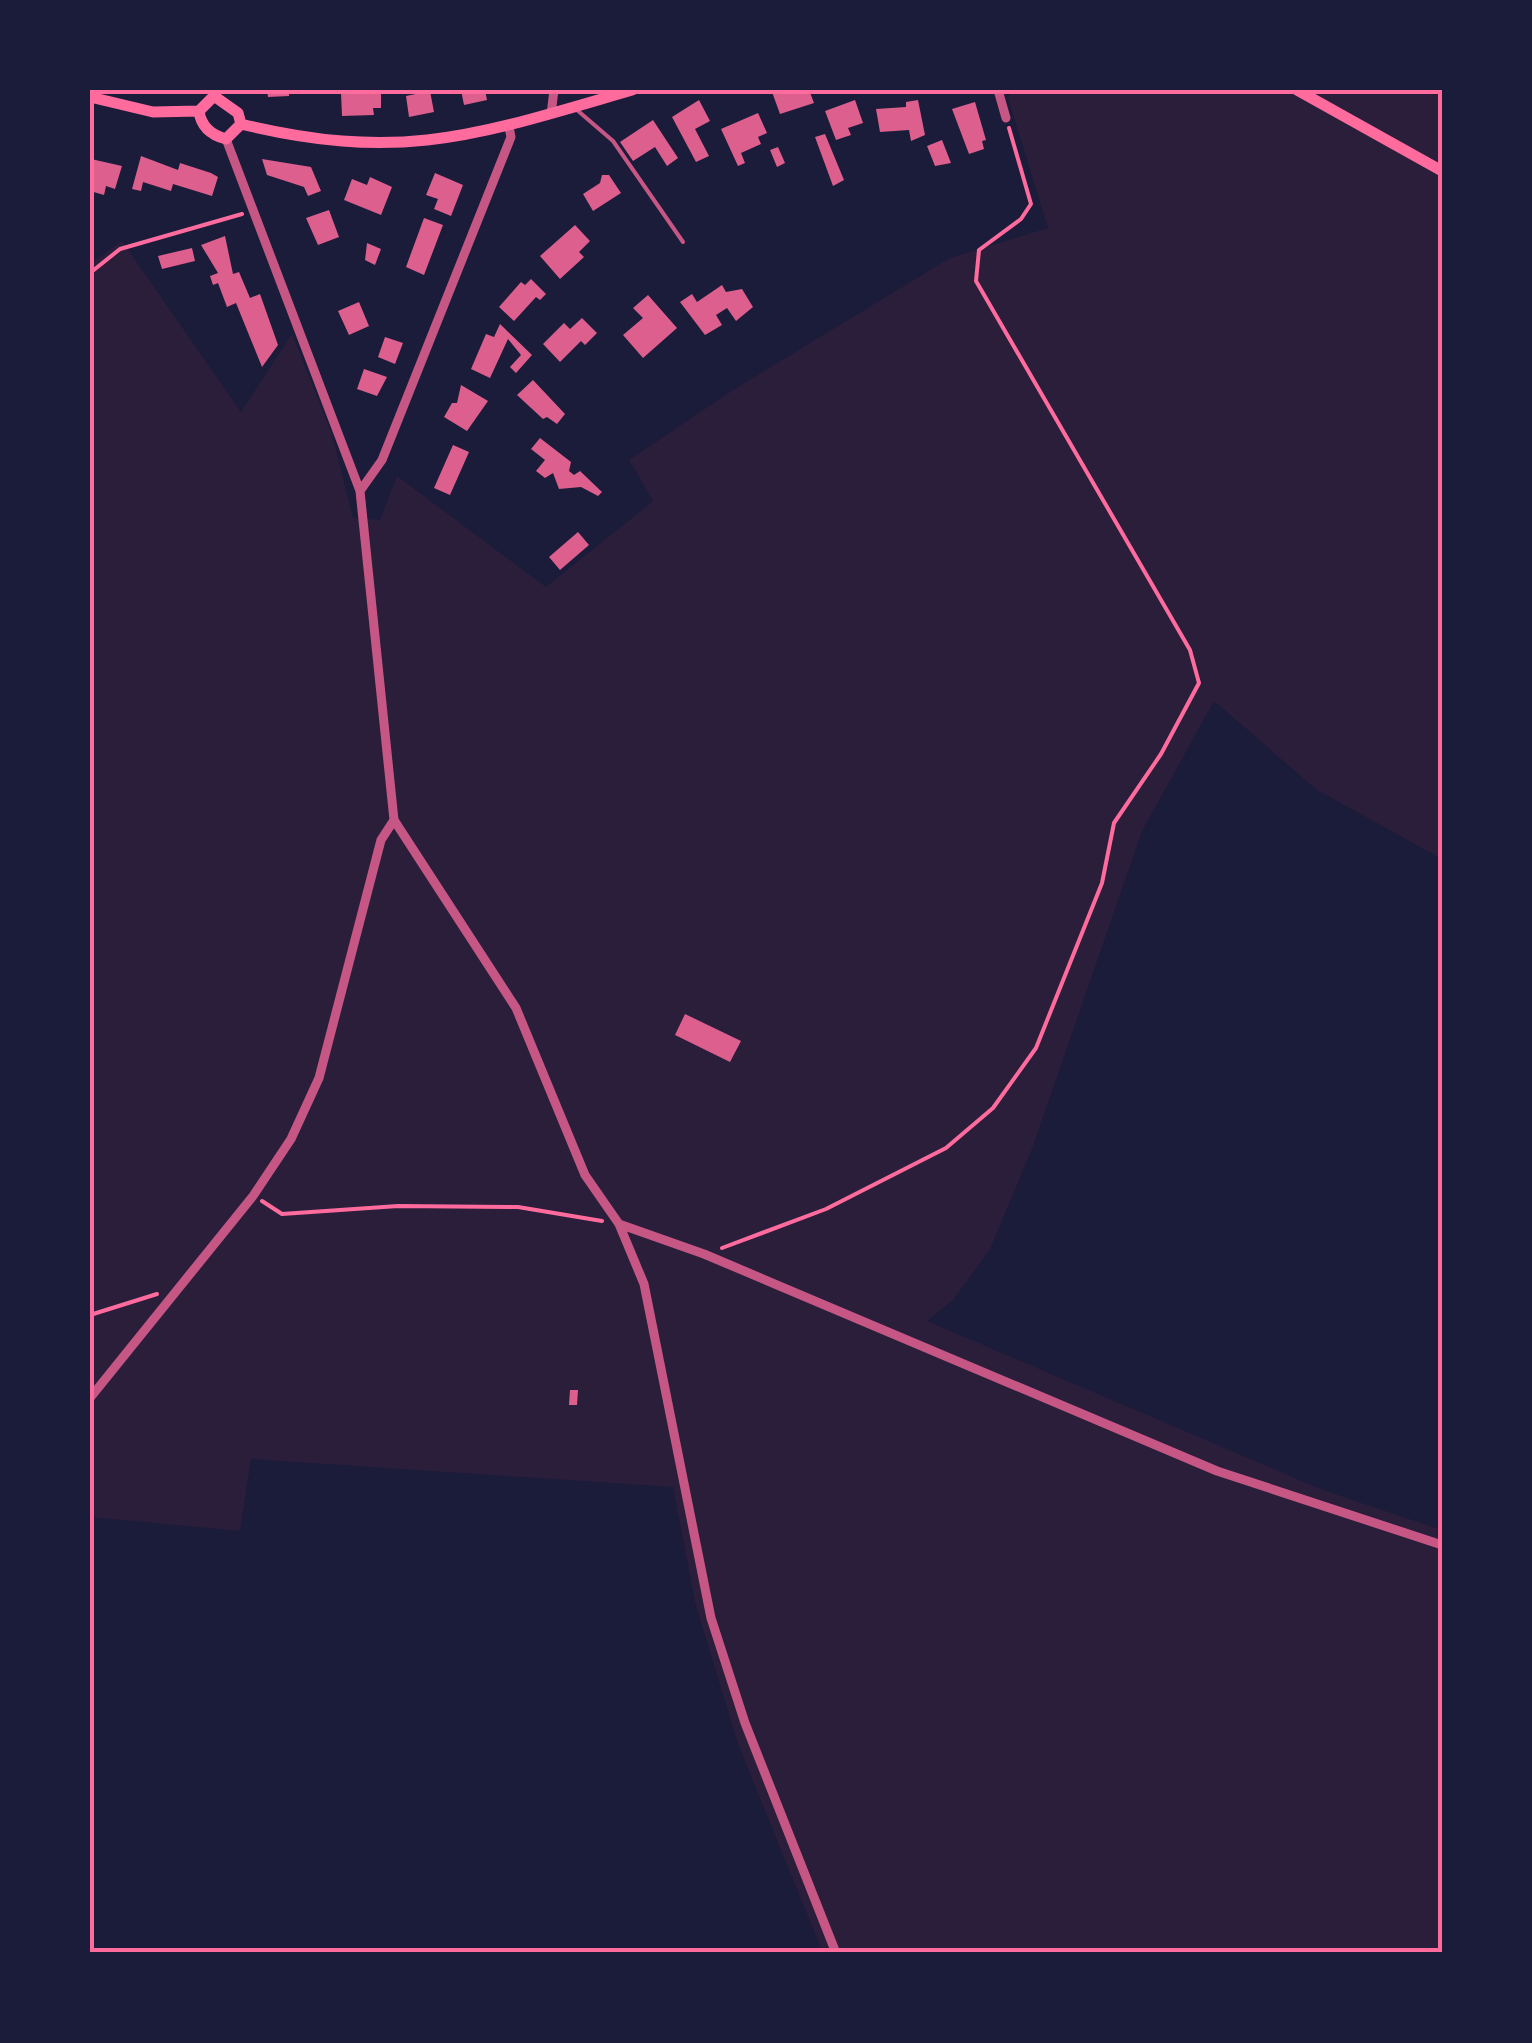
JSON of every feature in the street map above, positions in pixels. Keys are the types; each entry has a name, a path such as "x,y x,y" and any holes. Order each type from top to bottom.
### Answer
{"main road":[{"path":"240,124 350,144 409,145 509,128 632,90"},
{"path":"1297,90 1442,171"},
{"path":"213,93 238,113 240,124 226,139 215,136 201,122 199,112 213,93"},
{"path":"90,97 153,112 199,112"}],"street":[{"path":"551,114 554,90"},
{"path":"998,90 1006,118"},
{"path":"360,491 382,460 511,137 509,128"},
{"path":"226,139 360,491 394,820 516,1008 585,1175 620,1224 644,1284 711,1618 745,1723 836,1953"},
{"path":"90,1398 253,1196 291,1139 319,1078 382,840 394,820"},
{"path":"620,1224 704,1254 1217,1471 1442,1545"}],"lane":[{"path":"574,107 613,140 683,242"}],"path":[{"path":"704,1254 826,1209 946,1148 993,1108 1036,1048 1102,883 1114,823 1161,754 1199,682 1190,650 976,282 979,250 1022,219 1031,204 1006,118"},
{"path":"90,273 120,248 255,210"},
{"path":"253,1196 282,1214 398,1206 518,1207 620,1224"},
{"path":"90,1315 158,1294"}],"shaded area":[{"path":"1013,90 1442,90 1442,859 1317,790 1214,701 1142,831 1032,1149 990,1249 954,1299 927,1321 1323,1490 1442,1530 1442,1953 823,1953 738,1744 695,1602 673,1487 251,1459 240,1531 90,1517 90,264 122,241 241,412 292,334 332,434 353,518 380,520 397,476 546,587 653,501 629,460 733,390 950,258 1048,228 1008,98"}],"building":[{"path":"267,90 289,90 289,96 268,97"},
{"path":"461,90 485,90 487,100 464,105"},
{"path":"809,90 814,103 780,114 772,92"},
{"path":"430,91 434,112 409,117 406,96"},
{"path":"381,92 381,108 373,108 374,115 342,116 341,93"},
{"path":"699,100 710,121 695,129 709,156 696,162 672,117"},
{"path":"855,100 863,123 848,128 851,135 836,140 825,111"},
{"path":"918,100 925,135 911,141 909,130 880,132 876,109 906,107 906,102"},
{"path":"975,102 986,140 982,141 984,149 969,154 952,109"},
{"path":"758,113 767,133 758,137 761,144 741,153 745,163 738,166 721,129"},
{"path":"653,120 678,158 667,166 655,147 633,161 620,142"},
{"path":"825,134 844,180 833,186 815,137"},
{"path":"942,140 951,163 935,166 927,146"},
{"path":"778,147 785,163 777,167 770,150"},
{"path":"141,156 178,170 180,163 211,173 218,177 212,196 173,184 171,191 143,182 141,191 132,189"},
{"path":"91,159 122,166 115,189 106,186 104,195 90,191"},
{"path":"262,159 311,167 321,191 308,196 304,187 267,175"},
{"path":"435,173 463,185 451,216 434,209 438,199 426,195"},
{"path":"602,175 609,175 621,193 593,211 583,194 600,183"},
{"path":"370,177 392,187 381,215 344,200 352,179 367,185"},
{"path":"329,210 339,237 318,245 306,218"},
{"path":"424,218 443,225 424,275 406,267"},
{"path":"575,225 590,241 579,252 584,257 560,279 540,256"},
{"path":"225,236 233,274 239,272 250,298 260,294 278,345 262,367 236,303 227,307 218,283 213,285 210,276 218,273 201,245"},
{"path":"367,243 381,249 375,265 365,260"},
{"path":"192,248 195,261 162,269 158,256"},
{"path":"531,279 546,294 540,300 536,297 514,321 499,307 521,282 525,285"},
{"path":"722,285 726,292 742,289 753,307 736,321 727,308 716,315 722,325 705,335 680,302 692,294 697,302"},
{"path":"648,295 677,328 643,358 623,335 643,318 633,308"},
{"path":"359,302 369,326 349,335 338,311"},
{"path":"582,318 597,333 585,345 581,341 560,362 543,344 564,323 570,329"},
{"path":"500,324 532,355 516,373 510,367 521,355 508,339 490,378 471,369 486,334 494,337"},
{"path":"385,337 403,343 395,364 378,357"},
{"path":"364,369 387,377 377,396 357,389"},
{"path":"533,380 565,414 557,424 547,417 543,419 517,395"},
{"path":"461,385 488,401 467,431 444,417 452,403 457,403"},
{"path":"540,438 571,462 569,471 574,475 580,471 602,492 598,496 581,487 559,489 553,473 545,478 536,471 545,460 531,449"},
{"path":"453,445 469,452 450,495 434,488"},
{"path":"578,532 589,545 560,570 549,557"},
{"path":"685,1014 741,1041 730,1062 675,1035"},
{"path":"570,1390 578,1390 577,1405 569,1405"}]}
